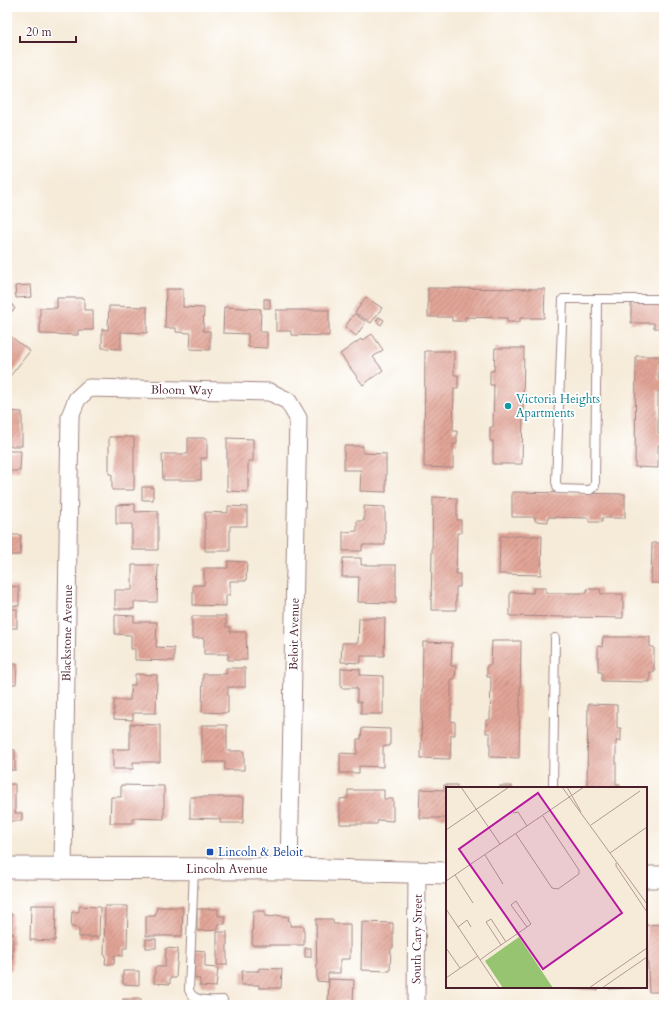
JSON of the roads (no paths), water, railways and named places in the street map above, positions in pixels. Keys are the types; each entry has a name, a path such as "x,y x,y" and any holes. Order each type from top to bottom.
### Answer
{"street":[{"name":"Bloom Way","path":"77,399 89,388 270,392 288,402"},
{"name":"Blackstone Avenue","path":"63,868 70,416 77,399"},
{"name":"Beloit Avenue","path":"288,402 298,418 289,869"},
{"name":"Lincoln Avenue","path":"7,868 289,869 446,873"},
{"name":"South Cary Street","path":"416,1005 417,873"},
{"path":"647,877 664,877"}],"lane":[{"path":"597,299 595,486 590,490 558,489 556,482 563,299 597,299 664,299"},
{"path":"553,787 555,638"},
{"path":"194,869 189,990 191,995 195,998 223,1000"}],"place":[{"name":"Victoria Heights Apartments","path":"508,406"},
{"name":"Lincoln & Beloit","path":"210,852"}]}
